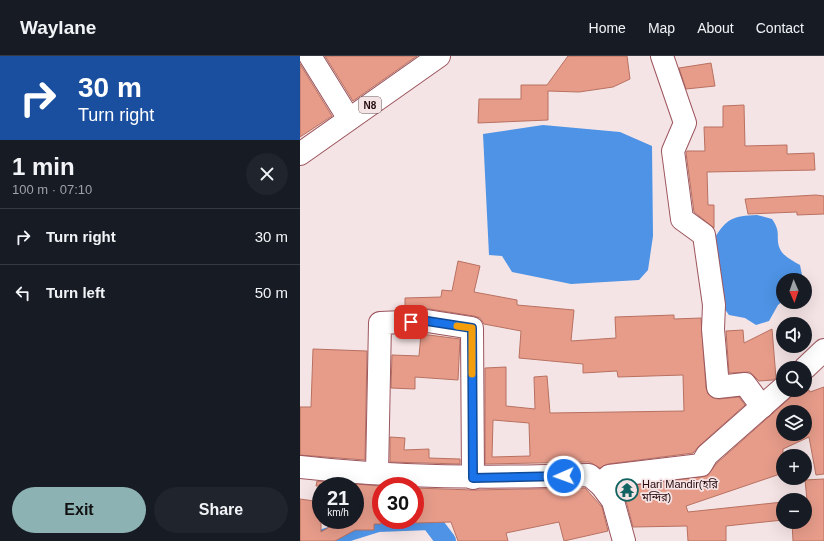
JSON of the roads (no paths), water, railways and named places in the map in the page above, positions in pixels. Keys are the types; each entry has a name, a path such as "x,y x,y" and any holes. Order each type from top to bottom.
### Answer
{"main road":[{"path":"310,56 349,119"},
{"name":"N8","path":"300,154 439,56"},
{"path":"662,56 685,123 673,151 682,219 704,234 714,305 718,388 745,384 762,407"},
{"path":"377,473 380,324 427,321 472,328 473,478"},
{"path":"812,361 824,350"},
{"path":"601,486 610,476 701,465 707,455 776,394"},
{"path":"300,467 340,472 473,478 589,475 601,486 613,501 624,541"}],"water":[{"path":"543,125 620,132 652,146 653,236 648,270 639,280 571,284 512,272 502,256 489,255 483,134"},
{"path":"757,215 772,219 778,231 778,241 781,252 800,265 802,273 776,273 776,309 769,321 756,325 745,318 729,315 724,308 714,239 727,222 736,217"}],"waterway":[{"path":"317,541 378,522 430,520 446,541"}],"place":[{"name":"Hari Mandir(হরি মন্দির)","path":"627,490"}]}
